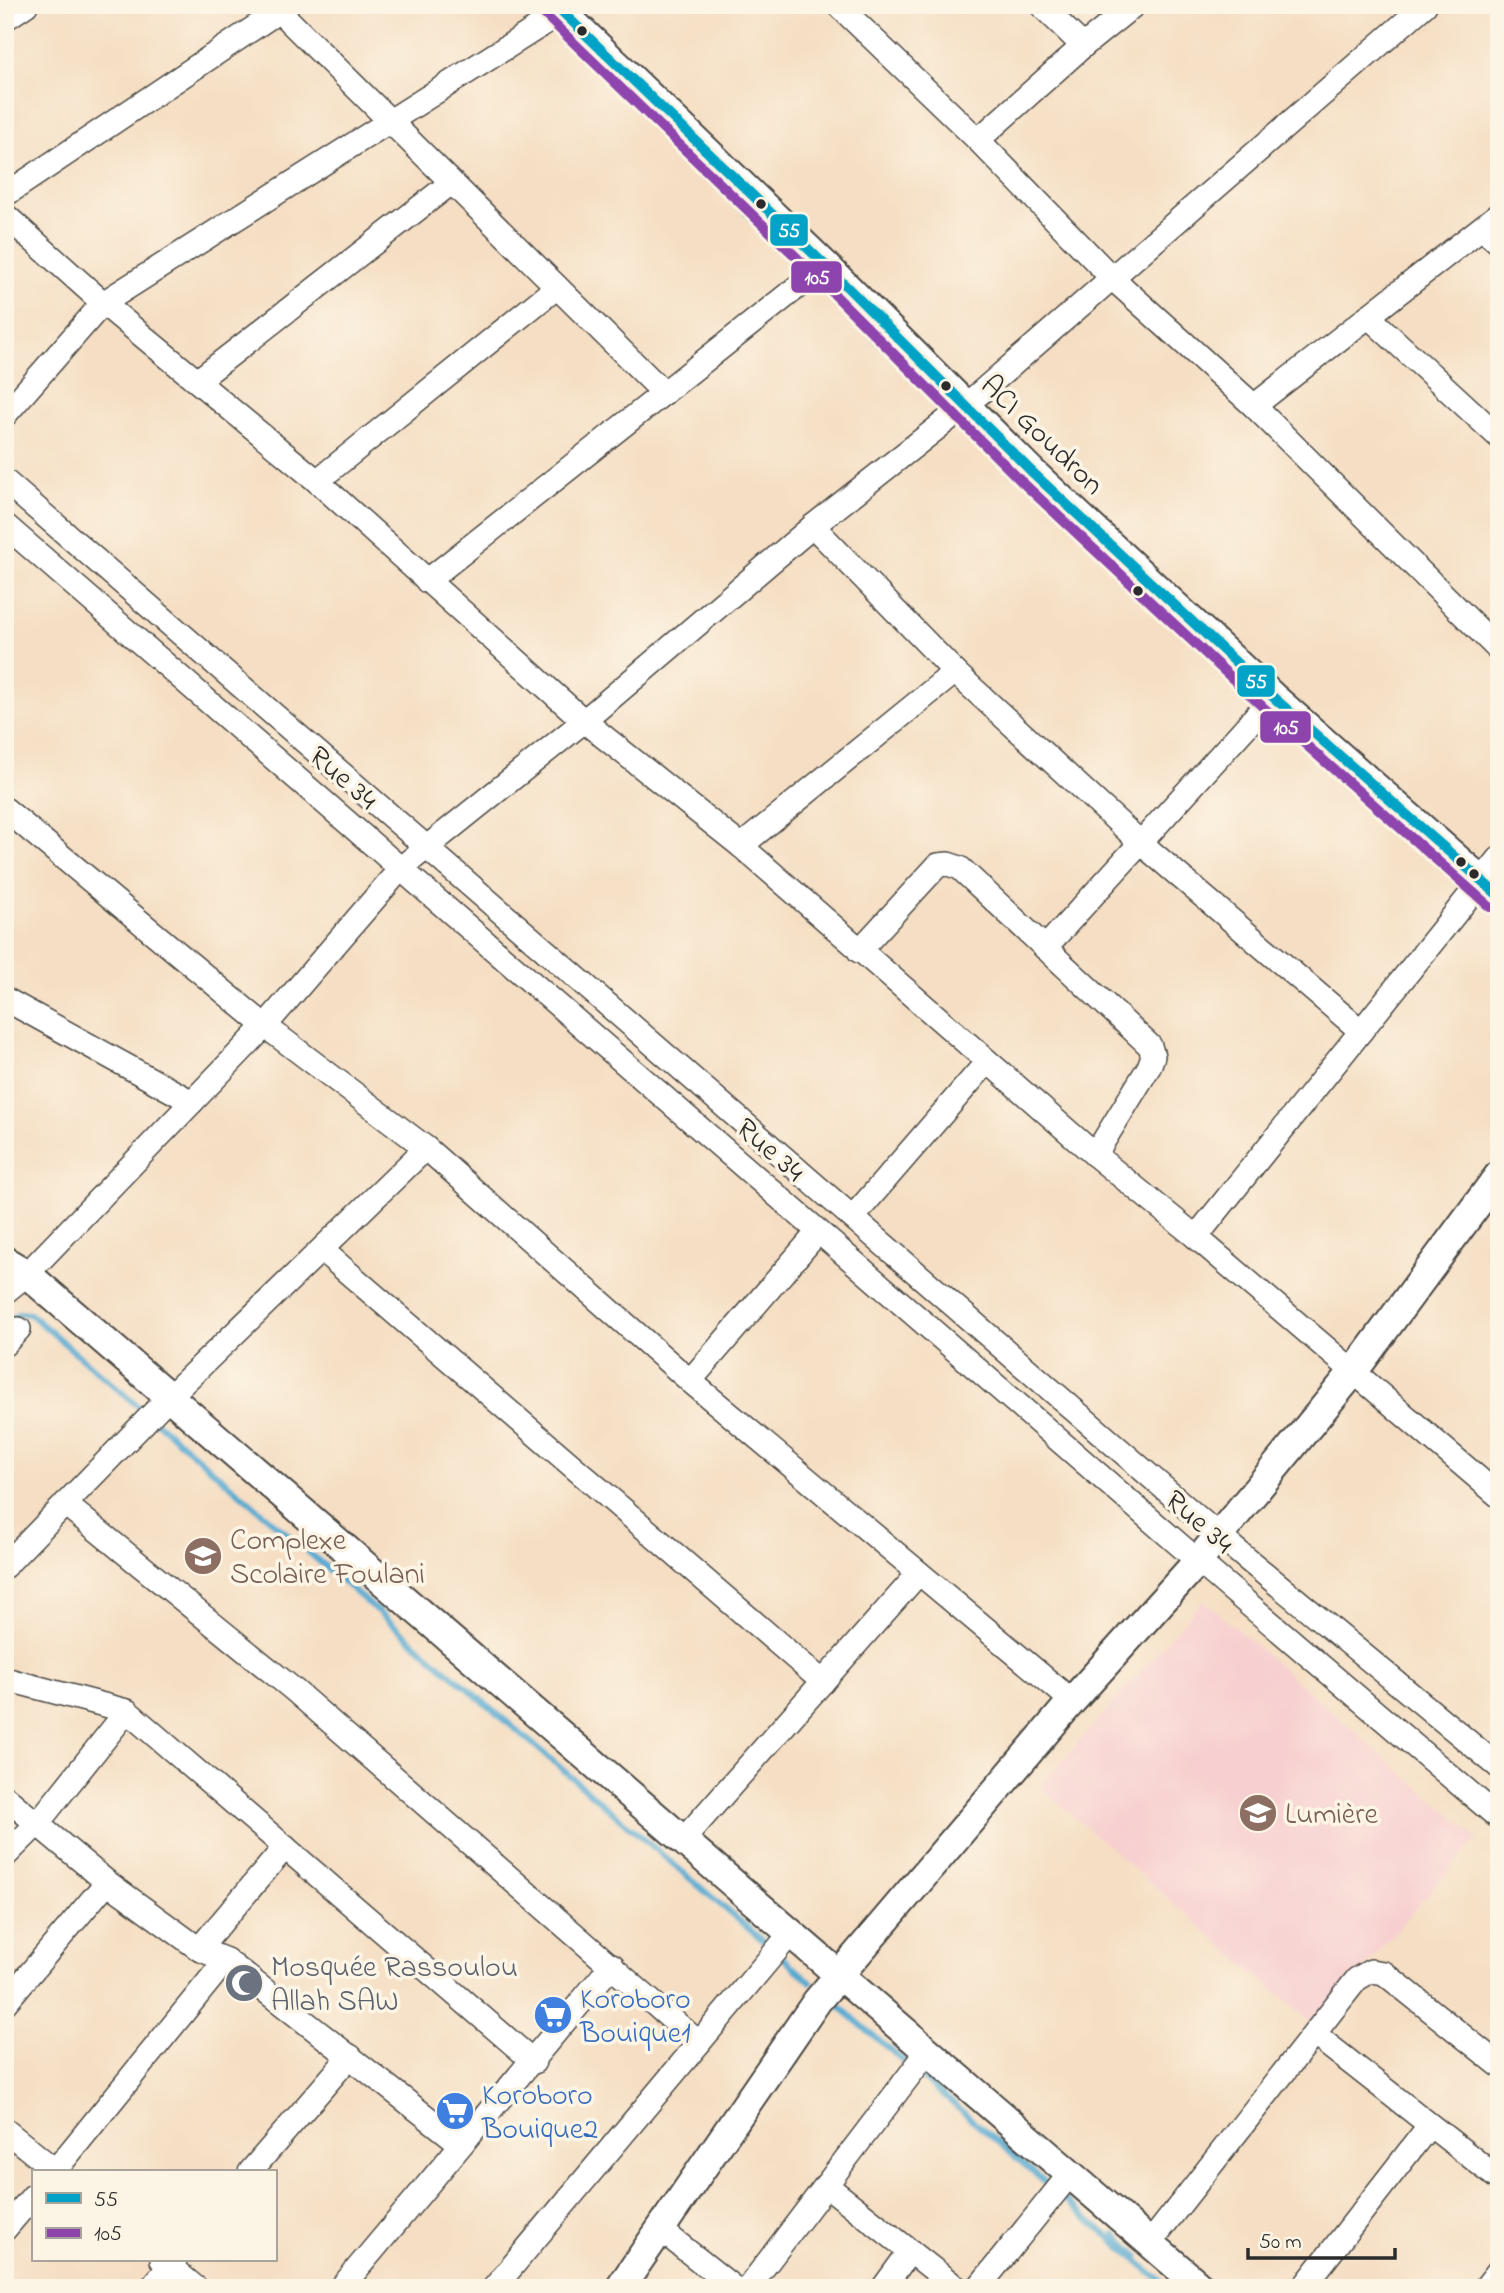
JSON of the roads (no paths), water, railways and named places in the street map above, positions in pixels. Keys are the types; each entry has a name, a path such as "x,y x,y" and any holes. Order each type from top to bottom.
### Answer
{"street":[{"path":"5,19 26,5"},
{"path":"838,5 978,140 1111,276 1254,406 1499,650"},
{"path":"1041,5 1083,46"},
{"path":"978,140 1083,46 1134,5"},
{"path":"5,1292 16,1268 192,1102 264,1026 401,867 584,721 813,526 965,406 1425,5"},
{"path":"5,195 276,8 664,393"},
{"path":"5,415 103,303 390,122 564,8"},
{"name":"ACI Goudron","path":"564,8 965,406 1273,697 1489,889"},
{"path":"197,381 451,183"},
{"path":"5,215 103,303 317,481 584,721 741,846 1095,1155 1196,1237 1499,1496"},
{"path":"1254,406 1368,316 1493,229"},
{"path":"427,581 825,265"},
{"path":"317,481 557,287"},
{"path":"1368,316 1499,437"},
{"name":"Rue 34","path":"5,481 1219,1536 1499,1767"},
{"name":"Rue 34","path":"5,525 1198,1561 1499,1818"},
{"path":"813,526 955,672 1142,844 1361,1031"},
{"path":"741,846 955,672"},
{"path":"1045,948 1273,697"},
{"path":"5,809 264,1026 426,1148 690,1381 1072,1700"},
{"path":"1196,1237 1361,1031 1489,889 1499,859"},
{"path":"859,951 938,865 948,864 960,868 1150,1046 1153,1056 1149,1067 1095,1155"},
{"path":"5,999 192,1102"},
{"path":"853,1217 988,1062"},
{"path":"5,1566 164,1402 323,1251 426,1148"},
{"path":"620,2288 817,2001 1072,1700 1219,1536 1354,1371 1499,1175"},
{"path":"690,1381 818,1232"},
{"path":"323,1251 823,1682"},
{"path":"16,1268 164,1402 683,1840 781,1945 840,1975 918,2064 1061,2185 1150,2244 1202,2288"},
{"path":"65,1504 294,1690 699,2043"},
{"path":"683,1840 919,1573"},
{"path":"5,1679 127,1711 534,2062"},
{"path":"5,1856 37,1824 127,1711"},
{"path":"5,1797 107,1882 199,1949 226,1960 461,2144"},
{"path":"199,1949 285,1847"},
{"path":"5,2003 107,1882"},
{"path":"494,2288 781,1945"},
{"path":"57,2170 226,1960"},
{"path":"341,2288 461,2144 534,2062 612,1965"},
{"path":"1150,2244 1357,1979 1371,1971 1384,1973 1499,2066"},
{"path":"1314,2034 1499,2179"},
{"path":"252,2170 350,2056"},
{"path":"748,2288 918,2064"},
{"path":"1303,2288 1429,2126"},
{"path":"5,2130 53,2170"},
{"path":"826,2185 957,2288"},
{"path":"978,2288 1061,2185"},
{"path":"5,2229 32,2197"},
{"path":"661,2230 734,2288"},
{"path":"883,2288 910,2250"},
{"path":"151,2288 169,2262 196,2288"},
{"path":"1485,2288 1499,2270"}],"waterway":[{"path":"534,5 545,16"},
{"path":"553,24 1011,471"},
{"path":"1359,791 1388,816"},
{"path":"5,1323 20,1313 30,1314 811,1982"},
{"path":"833,2001 909,2066"},
{"path":"917,2073 1169,2288"},
{"path":"1115,2235 1138,2256"}],"place":[{"name":"Complexe Scolaire Foulani","path":"203,1556"},
{"name":"Lumière","path":"1258,1813"},
{"name":"Mosquée Rassoulou Allah SAW","path":"244,1983"},
{"name":"Koroboro Bouique1","path":"553,2015"},
{"name":"Koroboro Bouique2","path":"455,2111"}]}
